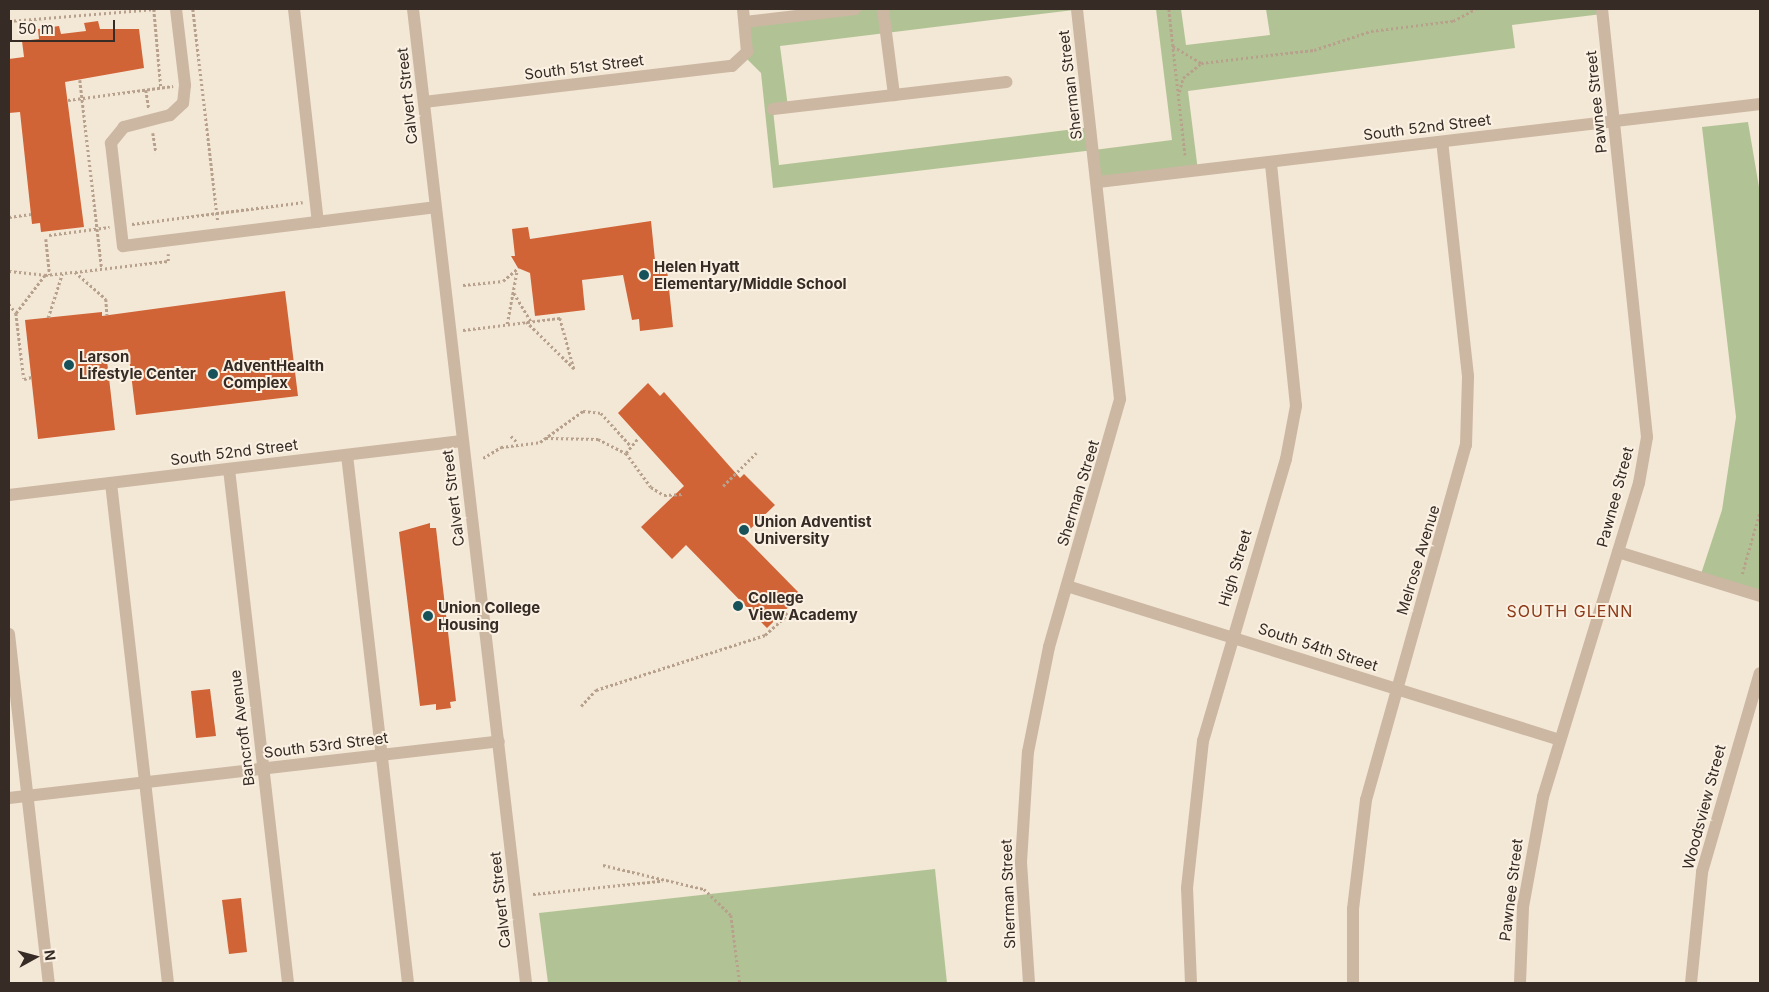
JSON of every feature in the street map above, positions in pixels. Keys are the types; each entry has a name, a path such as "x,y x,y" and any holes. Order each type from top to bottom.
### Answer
{"street":[{"path":"176,9 185,84 178,108 151,120 124,127 111,143 123,246 435,207"},
{"path":"294,9 318,222"},
{"name":"Calvert Street","path":"413,9 526,983"},
{"path":"743,9 745,22 850,9"},
{"path":"884,9 894,95"},
{"name":"Sherman Street","path":"1029,983 1022,915 1023,804 1037,699 1066,586 1120,399 1098,182 1077,9"},
{"name":"Pawnee Street","path":"1520,983 1531,849 1560,740 1644,462 1647,411 1602,9"},
{"name":"South 51st Street","path":"424,102 732,66 746,58 745,22"},
{"path":"773,110 1006,82"},
{"name":"South 52nd Street","path":"1098,182 1760,104"},
{"name":"Melrose Avenue","path":"1353,983 1357,855 1373,767 1466,445 1468,376 1442,142"},
{"name":"High Street","path":"1191,983 1187,888 1194,792 1213,693 1286,459 1296,406 1271,162"},
{"name":"South 52nd Street","path":"9,494 462,441"},
{"path":"346,455 408,983"},
{"name":"Bancroft Avenue","path":"228,469 288,983"},
{"path":"111,483 168,983"},
{"path":"1618,552 1760,596"},
{"name":"South 54th Street","path":"1066,586 1231,635 1560,740"},
{"path":"9,634 49,983"},
{"name":"Woodsview Street","path":"1691,983 1702,872 1760,673"},
{"name":"South 53rd Street","path":"9,798 498,741"}],"path":[{"path":"9,22 155,9 161,88"},
{"path":"193,9 219,234"},
{"path":"1169,9 1185,155"},
{"path":"1178,94 1183,78 1201,63 1314,50 1371,31 1453,21 1476,9"},
{"path":"1173,46 1201,63"},
{"path":"80,80 102,269"},
{"path":"68,100 202,82"},
{"path":"146,90 156,153"},
{"path":"49,236 120,225 316,201"},
{"path":"9,217 31,214"},
{"path":"46,239 50,275"},
{"path":"9,271 50,275 168,261 167,240"},
{"path":"463,285 503,280 518,268 507,324"},
{"path":"75,272 106,299 107,315"},
{"path":"48,318 62,274"},
{"path":"16,312 45,275"},
{"path":"513,290 519,308 531,321"},
{"path":"9,304 16,312 24,379 32,378"},
{"path":"449,331 560,318 572,372 526,322"},
{"path":"483,458 518,443 531,446 544,438 573,414 591,410 601,413 630,446"},
{"path":"544,438 577,435 626,453 651,487 664,495 684,494"},
{"path":"512,436 518,443"},
{"path":"626,453 638,438"},
{"path":"723,486 756,453"},
{"path":"1742,574 1760,511"},
{"path":"581,706 596,690 766,635 787,615 784,612"},
{"path":"604,865 704,889 731,915 740,983"},
{"path":"533,894 666,880"}],"green space":[{"path":"855,9 1082,9 780,46 788,107 773,110 779,165 1091,127 1094,150 773,188 761,73 745,57 745,22"},
{"path":"1156,9 1181,9 1186,45 1270,35 1266,9 1602,9 1602,14 1512,25 1515,48 1188,91 1198,171 1098,182 1094,150 1172,140"},
{"path":"1748,122 1760,193 1760,596 1700,577 1722,510 1736,417 1702,127"},
{"path":"935,869 947,983 548,983 539,913"}],"building":[{"path":"98,21 100,29 139,29 144,68 65,82 84,227 41,232 40,223 32,224 20,112 9,113 9,59 24,57 22,41 39,39 38,29 59,26 61,34 86,31 84,23"},
{"name":"Helen Hyatt Elementary/Middle School","path":"651,221 656,270 667,269 673,327 640,331 639,319 632,320 623,275 582,280 585,310 535,316 530,273 518,268 511,256 515,256 512,229 528,227 530,239"},
{"name":"AdventHealth Complex","path":"285,291 298,396 136,415 128,349 106,352 115,430 38,439 25,320 102,312 102,316"},
{"name":"College View Academy","path":"648,383 660,396 664,392 740,478 744,474 775,505 743,536 801,595 767,628 686,545 672,559 641,527 684,486 618,413"},
{"name":"Union College Housing","path":"430,523 430,528 436,528 456,701 450,702 451,708 436,710 436,704 420,706 399,532"},
{"path":"210,689 216,736 196,738 191,691"},
{"path":"241,898 247,952 229,954 222,900"}],"place":[{"name":"Helen Hyatt Elementary/Middle School","path":"644,275"},
{"name":"Larson Lifestyle Center","path":"69,365"},
{"name":"AdventHealth Complex","path":"213,374"},
{"name":"Union Adventist University","path":"744,530"},
{"name":"College View Academy","path":"738,606"},
{"name":"Union College Housing","path":"428,616"}],"district":[{"name":"SOUTH GLENN","path":"1570,611"}]}
